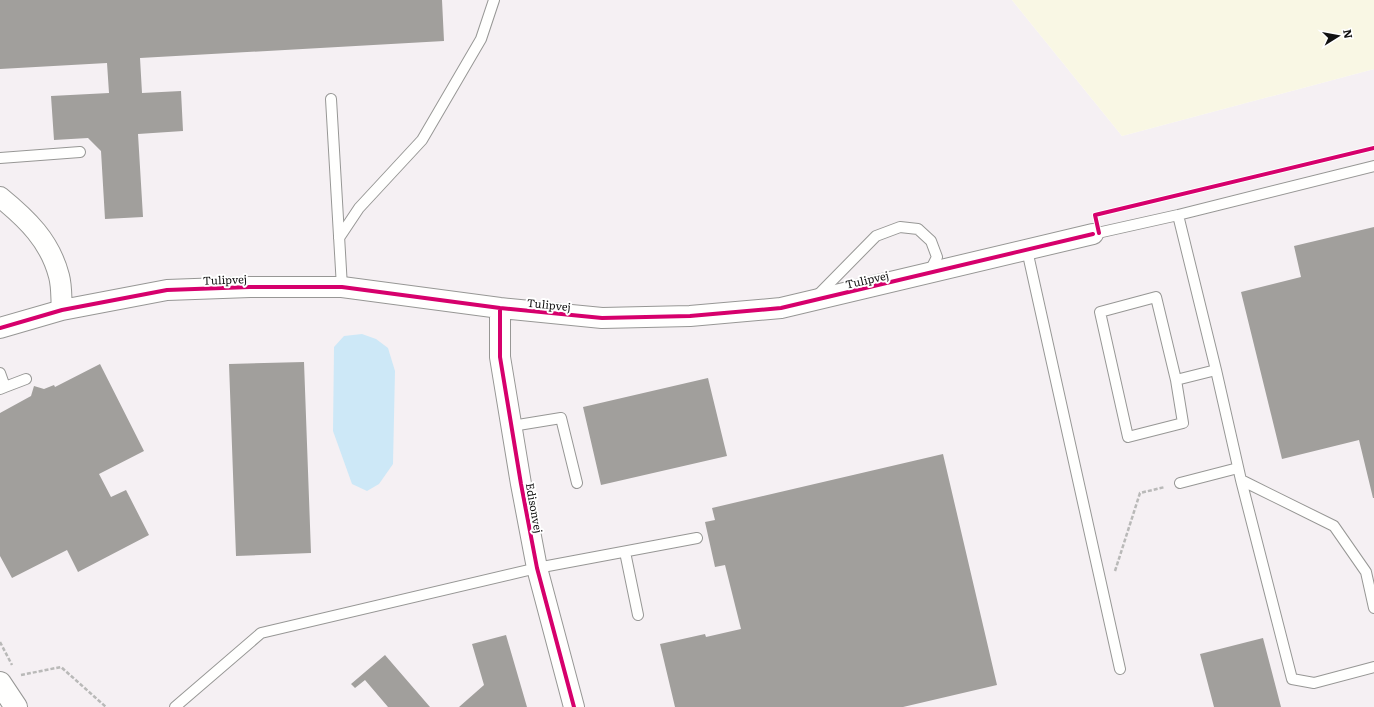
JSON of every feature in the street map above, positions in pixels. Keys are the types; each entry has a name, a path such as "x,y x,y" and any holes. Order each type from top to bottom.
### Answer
{"street":[{"path":"0,197 24,217 50,249 60,277 62,310"},
{"name":"Tulipvej","path":"0,328 62,310 167,290 250,287 342,287 500,308 602,318 690,316 781,308 1093,234"},
{"name":"Edisonvej","path":"500,308 500,357 537,568 574,707"},
{"path":"7,682 16,707"}],"lane":[{"path":"339,238 359,208 422,140 481,39 494,0"},
{"path":"331,99 342,287"},
{"path":"0,158 80,152"},
{"path":"1093,234 1178,215 1374,166"},
{"path":"1178,215 1216,370 1238,468 1292,679 1314,683 1374,667"},
{"path":"812,301 876,236 900,227 918,229 931,241 936,257 929,273"},
{"path":"1027,250 1120,669"},
{"path":"1156,297 1176,380 1183,423 1128,436 1100,312 1156,297"},
{"path":"1176,380 1216,370"},
{"path":"0,373 2,388 26,379"},
{"path":"512,426 561,418 577,483"},
{"path":"1180,483 1238,468"},
{"path":"1241,480 1334,526 1366,572 1374,608"},
{"path":"175,707 261,633 537,568 697,538"},
{"path":"625,552 638,615"}],"path":[{"path":"1105,602 1140,493 1180,483"},
{"path":"0,642 7,682 61,667 106,707"}],"shaded area":[{"path":"0,0 1012,0 1122,136 1374,69 1374,707 0,707"},
{"path":"1012,0 1374,0 1374,69 1122,136"}],"water":[{"path":"362,334 376,339 388,348 395,371 393,464 379,484 367,491 352,484 333,431 334,347 344,336"}],"building":[{"path":"0,0 442,0 444,41 140,58 142,93 181,91 183,131 138,134 143,217 105,219 101,151 88,138 54,140 51,96 109,93 107,63 0,69"},
{"path":"1374,227 1373,498 1359,440 1282,459 1241,292 1301,277 1294,246"},
{"path":"304,362 311,553 236,556 229,364"},
{"path":"100,364 144,451 99,474 111,497 126,490 149,535 78,572 67,550 12,578 0,556 0,413 31,396 34,386 44,389 54,385 55,387"},
{"path":"708,378 727,456 601,485 583,407"},
{"path":"943,454 997,685 903,707 675,707 660,644 705,634 706,637 741,629 725,565 715,567 705,522 715,520 712,508"},
{"path":"506,635 527,707 459,707 484,685 472,644"},
{"path":"1263,638 1281,707 1214,707 1200,654"},
{"path":"385,655 430,707 388,707 365,680 355,688 351,684"}],"cycle path":[{"path":"1099,233 1095,215 1374,148"},
{"path":"0,328 62,310 167,290 250,287 342,287 500,308 602,318 690,316 781,308 1093,234"},
{"path":"500,308 500,357 521,484 537,568 574,707"}]}
